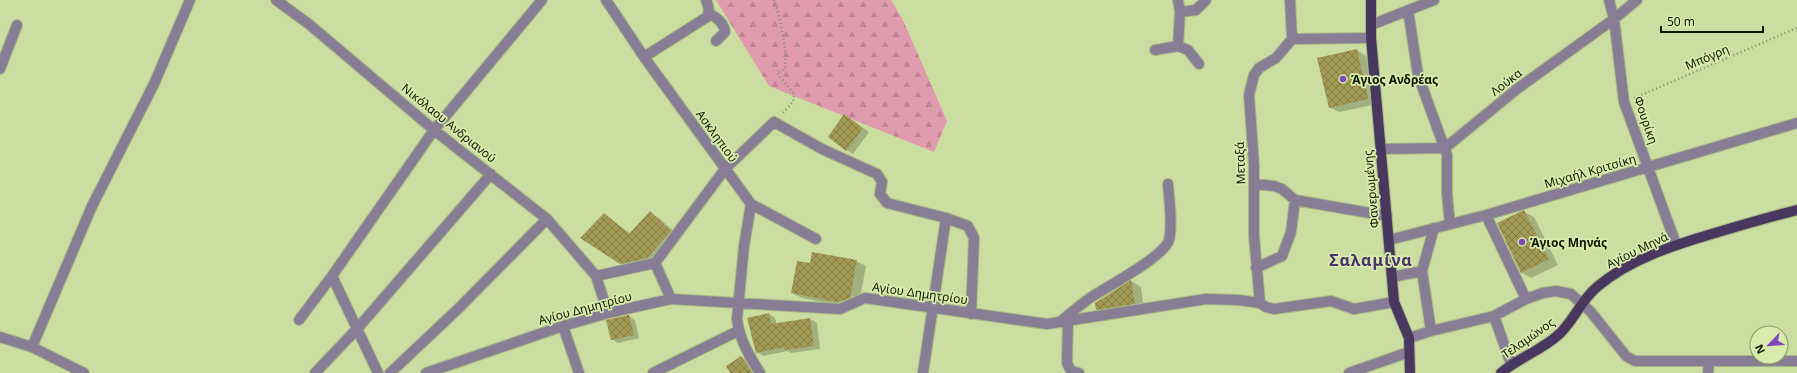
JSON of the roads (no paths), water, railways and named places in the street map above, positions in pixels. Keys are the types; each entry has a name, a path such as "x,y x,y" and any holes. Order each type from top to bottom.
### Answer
{"main road":[{"name":"Φανερωμένης","path":"1371,0 1371,38 1394,302 1409,338 1410,373"},
{"name":"Αγίου Μηνά","path":"1581,303 1595,288 1621,270 1676,244 1767,217 1797,210"},
{"name":"Τελαμώνος","path":"1501,373 1511,364 1557,336 1564,329 1581,303"}],"street":[{"path":"32,347 92,206 154,84 190,0"},
{"name":"Νικόλαου Ανδριανού","path":"276,0 288,3 316,30 434,130 547,219 596,276"},
{"path":"299,320 332,276 434,130 542,0"},
{"name":"Ασκληπιού","path":"606,0 644,57 750,204"},
{"path":"644,57 707,17 709,13 706,0"},
{"path":"1178,0 1180,12 1178,46"},
{"path":"1180,12 1196,10 1206,0"},
{"path":"1290,0 1292,40 1371,38"},
{"path":"1371,25 1434,0"},
{"name":"Φουρίκη","path":"1609,0 1614,19 1624,102 1676,244"},
{"name":"Λούκα","path":"1445,148 1517,89 1614,19 1637,0"},
{"path":"1408,10 1418,75 1432,118 1447,156 1447,194 1450,224"},
{"path":"709,13 719,20 724,26 725,32 716,41"},
{"path":"0,69 17,25"},
{"name":"Μεταξά","path":"1260,303 1256,268 1254,184 1249,95 1254,75 1259,68 1276,58 1292,40"},
{"path":"1155,50 1178,46 1188,50 1199,64"},
{"path":"608,313 596,276 655,264 725,169 774,122 822,149 877,174 882,182 880,194 887,203 946,218 968,226 974,238 971,314"},
{"name":"Μιχαήλ Κριτσίκη","path":"1389,240 1486,215 1797,123"},
{"path":"1381,150 1445,148"},
{"path":"315,373 358,329 491,174"},
{"path":"1080,373 1071,371 1067,363 1064,322 1090,298 1143,265 1163,249 1169,241 1168,184"},
{"path":"1254,184 1274,186 1282,189 1295,200 1387,216"},
{"path":"1256,268 1282,256 1291,232 1295,200"},
{"path":"760,373 751,359 738,331 738,304 750,204 816,239"},
{"path":"1486,215 1526,299"},
{"path":"923,373 946,218"},
{"path":"390,373 458,309 547,219"},
{"path":"1432,331 1422,271 1434,228"},
{"path":"655,264 671,299"},
{"path":"1392,277 1422,271"},
{"path":"332,276 378,373"},
{"path":"1409,338 1494,316 1526,299 1542,293 1556,291 1571,294 1591,312 1626,356 1636,361 1797,362"},
{"name":"Αγίου Δημητρίου","path":"426,373 563,326 608,313 671,299 840,309 866,298 1048,324 1206,299 1238,300 1260,303 1266,307 1274,309 1331,301 1354,309 1394,302"},
{"path":"1494,316 1511,364"},
{"path":"563,326 579,373"},
{"path":"653,373 738,331"},
{"path":"0,337 32,347 84,373"},
{"path":"1349,373 1409,352"},
{"path":"1708,362 1708,373"}],"place":[{"name":"Άγιος Ανδρέας","path":"1343,79"},
{"name":"Άγιος Μηνάς","path":"1522,242"}],"district":[{"name":"Σαλαμίνα","path":"1371,260"}]}
